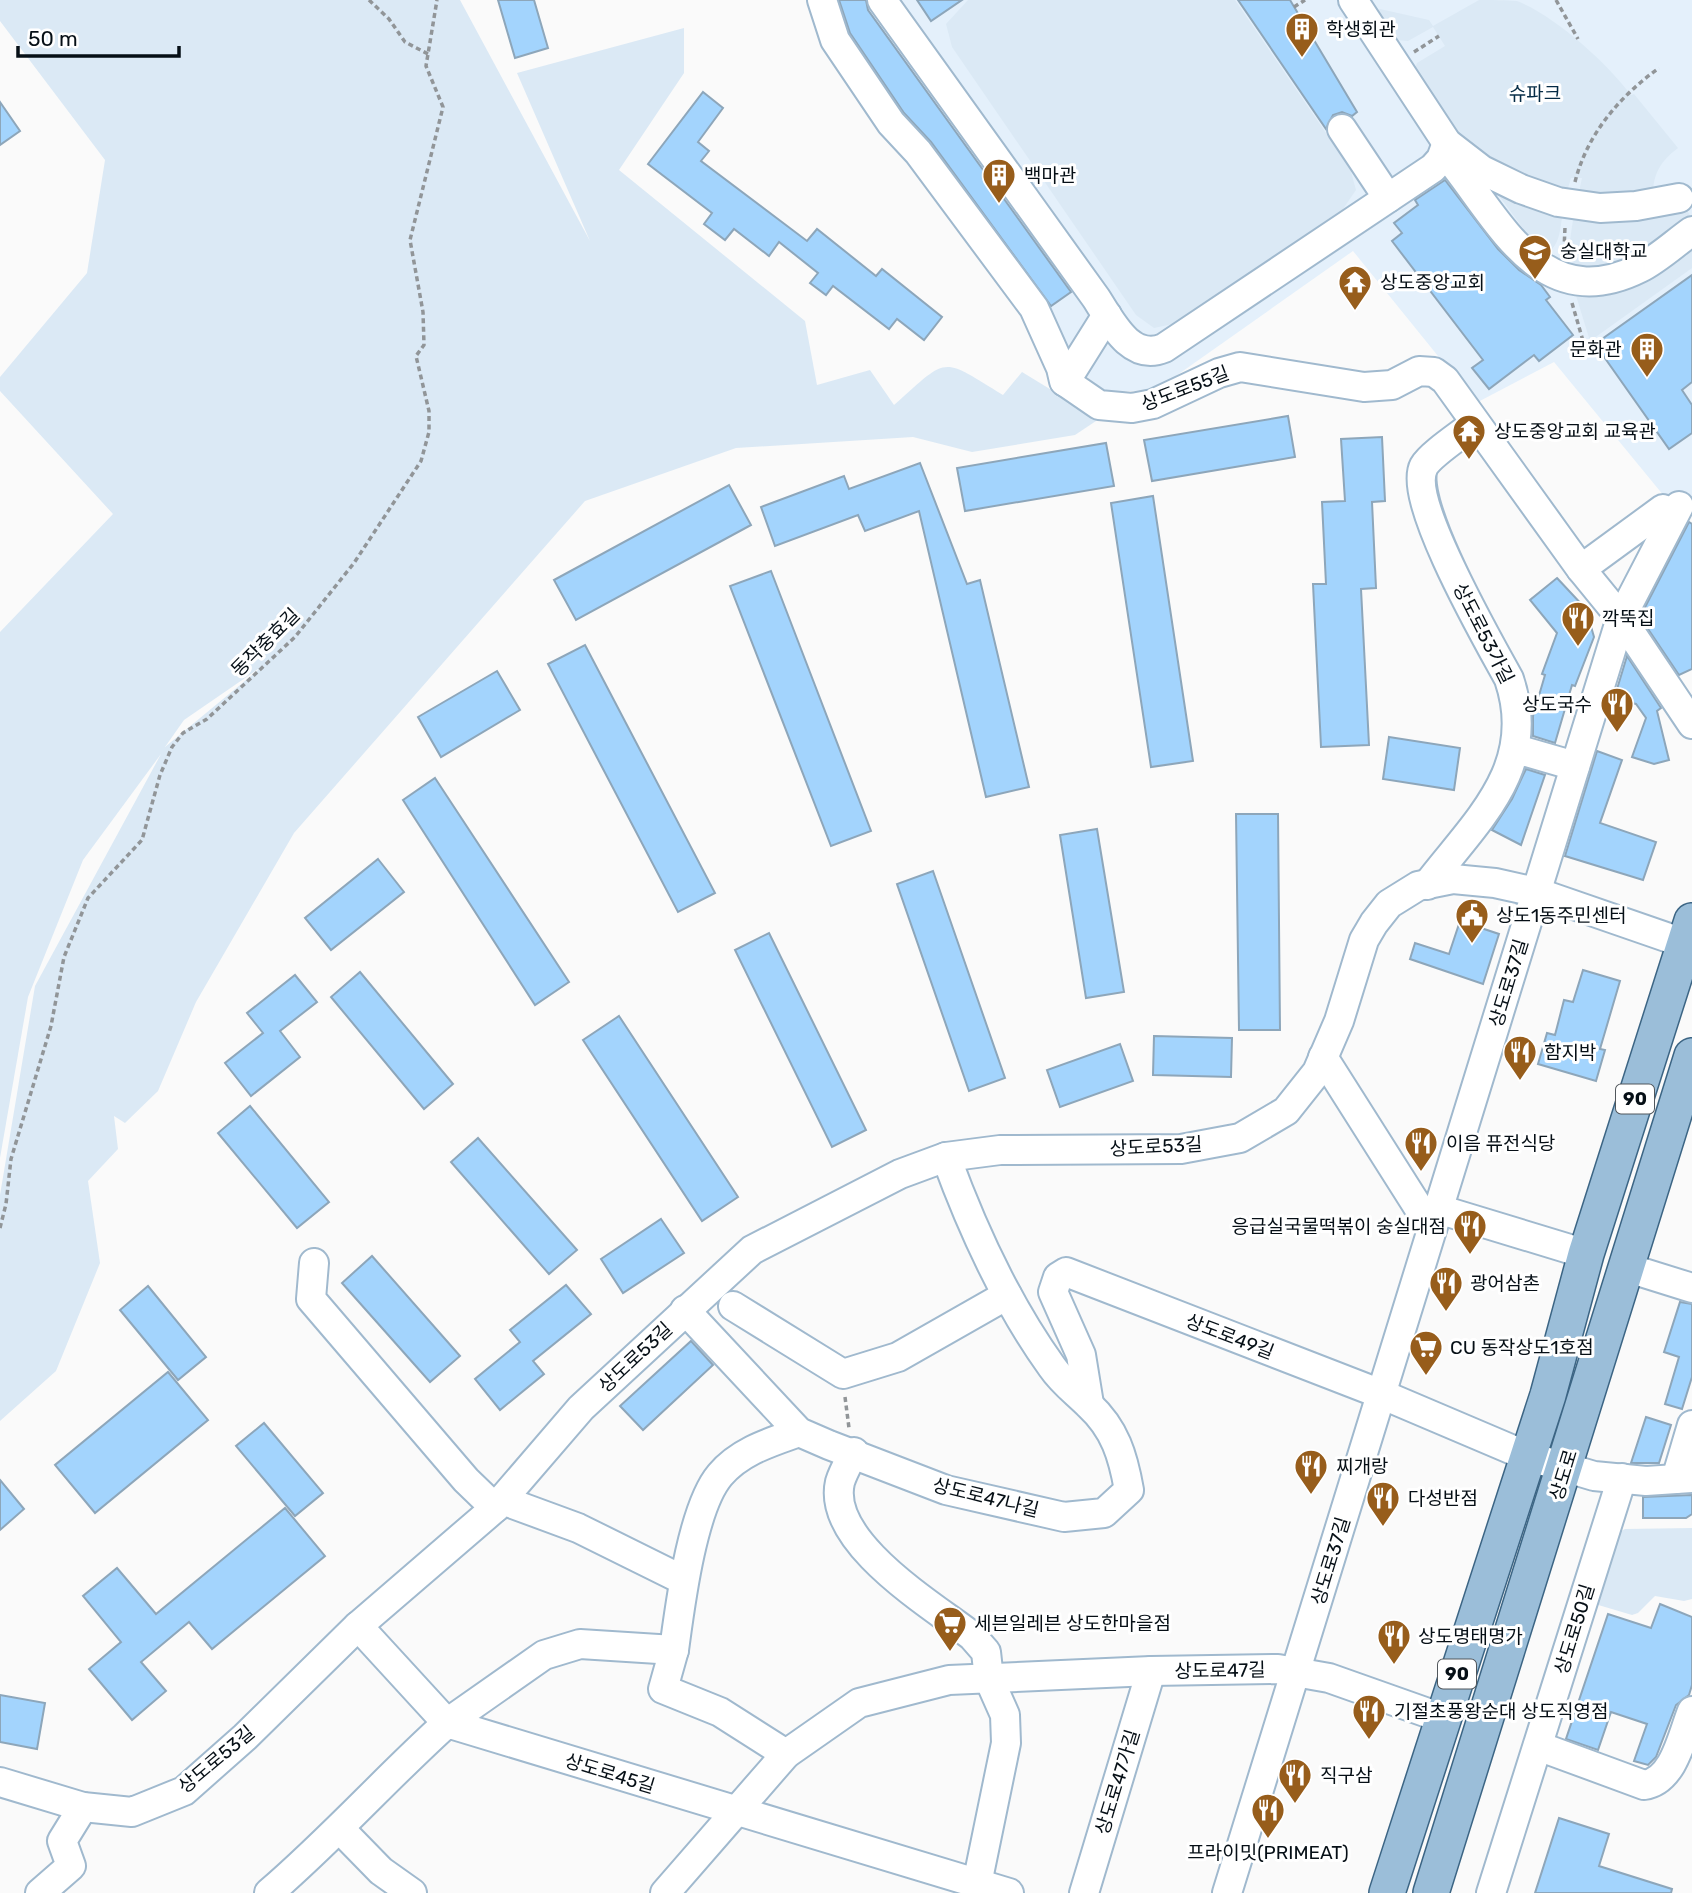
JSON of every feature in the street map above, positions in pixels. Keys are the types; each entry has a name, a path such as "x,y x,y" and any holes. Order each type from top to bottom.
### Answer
{"main road":[{"name":"상도로","path":"1387,1893 1548,1395 1586,1254 1690,935"},
{"name":"상도로","path":"1431,1893 1692,1056"}],"street":[{"path":"822,0 835,40 891,123 918,152 1034,308 1065,382"},
{"path":"882,0 1107,315 1120,338 1147,351 1164,348 1452,155"},
{"path":"1353,0 1452,155 1522,253 1550,274 1595,281 1621,276 1642,267 1692,231"},
{"path":"1342,130 1388,198"},
{"path":"1452,155 1521,189 1569,203 1600,208 1636,206 1679,198"},
{"path":"1065,382 1107,315"},
{"name":"상도로55길","path":"1065,382 1099,405 1132,408 1175,396 1219,373 1240,367 1364,387 1392,385 1419,371 1434,372 1445,380 1474,424 1581,569 1621,618 1692,724"},
{"name":"상도로53가길","path":"1427,885 1496,794 1517,749 1516,698 1509,679 1452,570 1431,521 1421,480 1425,465 1474,424"},
{"path":"1581,569 1671,507 1621,618"},
{"name":"상도로37길","path":"1227,1893 1621,618"},
{"path":"1517,749 1575,766"},
{"name":"상도로53길","path":"0,1782 83,1807 132,1812 184,1791 245,1737 358,1626 498,1504 581,1408 752,1250 900,1174 946,1157 1000,1150 1181,1149 1240,1138 1286,1111 1317,1072 1339,1021 1364,940 1389,904 1427,885 1453,879 1495,883 1690,935"},
{"path":"1323,1057 1435,1219 1586,1254"},
{"name":"상도로47나길","path":"853,1452 946,1490 1064,1517 1104,1513 1129,1490 1122,1451 1108,1426 1088,1404 1070,1390 1051,1367 1007,1295 969,1219 946,1157"},
{"path":"314,1263 312,1299 466,1480 498,1504 578,1528 683,1580"},
{"path":"1628,1268 1692,1288"},
{"name":"상도로49길","path":"1088,1404 1081,1355 1053,1292 1058,1277 1066,1272 1381,1394 1527,1456"},
{"path":"733,1306 843,1374 898,1357 1007,1295"},
{"name":"상도로53길","path":"685,1310 799,1432 853,1452"},
{"path":"1527,1456 1594,1476 1684,1479 1692,1426"},
{"path":"786,1754 720,1712 663,1689 674,1650 683,1580 703,1511 720,1475 751,1450 799,1432"},
{"path":"853,1452 840,1483 842,1513 857,1542 972,1636 986,1652 989,1679 1005,1715 1006,1743 976,1884"},
{"name":"상도로50길","path":"1491,1893 1622,1478"},
{"path":"358,1626 447,1723"},
{"path":"269,1893 340,1829 394,1770 447,1723 544,1655 580,1644 674,1650"},
{"name":"상도로47길","path":"665,1893 786,1754 859,1703 948,1681 1151,1671 1278,1669 1329,1678 1443,1718"},
{"name":"상도로47가길","path":"1084,1893 1151,1671"},
{"path":"1538,1746 1644,1785 1650,1784 1659,1780 1667,1771 1692,1711"},
{"name":"상도로45길","path":"447,1723 1009,1893"},
{"path":"40,1893 71,1866 62,1841 83,1807"},
{"path":"340,1829 381,1871 412,1893"}],"path":[{"path":"369,0 389,19 405,41 430,55"},
{"name":"동작충효길","path":"0,1227 6,1204 11,1158 51,1026 64,957 88,898 142,839 160,775 172,747 183,733 207,719 295,637 354,563 421,461 429,432 429,411 416,356 424,345 423,312 410,240 443,107 426,66 430,55 437,0"},
{"path":"1294,7 1305,0"},
{"path":"1556,0 1578,39"},
{"path":"1569,203 1578,169 1607,115 1626,92 1659,68"},
{"path":"843,1374 853,1452"}],"shaded area":[{"name":"숭실대학교","path":"823,0 1692,0 1692,504 1664,496 1554,362 1476,403 1353,251 1156,390 1104,392 1064,356 899,125"}],"green space":[{"path":"0,0 460,0 590,241 517,73 684,28 684,73 619,170 805,321 817,385 870,370 894,405 925,377 945,367 967,373 1003,395 1022,372 1099,419 1075,435 972,452 913,437 736,448 585,501 294,833 196,1002 158,1091 125,1123 114,1116 118,1149 88,1181 100,1263 56,1371 0,1421 0,1195 35,986 161,754 83,860 28,997 0,1158 0,632 113,514 0,391 0,377 87,273 105,160 0,21","holes":["258,670 165,747 184,720"]},
{"path":"968,0 1235,0 1350,168 1356,190 1343,209 1177,323 1154,328 1136,315 952,47 946,24"},
{"name":"슈파크","path":"1479,0 1517,1 1532,8 1579,42 1631,95 1634,94 1678,148 1659,168 1653,195 1578,196 1582,178 1571,178 1566,195 1560,194 1462,144 1414,71 1417,63 1445,46 1433,27 1408,41 1396,40 1371,15 1380,9 1429,20 1433,26"},
{"path":"1488,181 1563,212 1558,240 1548,253 1534,243"},
{"path":"1684,205 1692,219 1619,267 1572,269 1570,240 1574,213"},
{"path":"1692,243 1692,268 1590,341 1574,289"},
{"path":"1692,1528 1692,1599 1684,1601 1655,1596 1638,1613 1632,1615 1595,1604 1618,1533 1625,1529"}],"building":[{"path":"498,0 534,0 548,48 515,58"},
{"path":"839,0 866,0 868,10 1071,292 1051,306 931,142 904,113 850,33"},
{"path":"917,0 962,0 931,21"},
{"name":"학생회관","path":"1238,0 1290,0 1357,112 1352,116 1342,112 1333,115 1326,129"},
{"path":"703,92 723,108 698,142 709,151 701,161 807,241 817,229 876,276 882,269 942,317 924,340 897,319 889,329 833,286 826,295 810,283 818,273 779,242 769,256 734,229 725,240 704,224 712,213 648,164"},
{"path":"0,102 20,131 0,145"},
{"path":"1445,180 1498,249 1519,270 1541,285 1550,297 1546,300 1573,335 1539,361 1534,355 1489,389 1472,368 1483,360 1392,241 1402,233 1394,223 1418,205 1415,200"},
{"name":"문화관","path":"1692,275 1692,382 1682,390 1692,405 1692,433 1669,449 1595,344"},
{"path":"1288,416 1295,457 1152,481 1144,440"},
{"path":"1382,437 1385,501 1372,502 1376,588 1361,589 1369,745 1321,747 1313,584 1326,584 1322,502 1345,501 1341,439"},
{"path":"1106,443 1114,486 965,511 957,468"},
{"path":"920,463 967,584 980,580 1029,787 986,797 919,511 865,531 858,515 775,546 761,507 844,476 849,489"},
{"path":"729,485 751,525 576,620 554,580"},
{"path":"1153,496 1193,761 1151,767 1111,503"},
{"path":"1689,522 1692,524 1692,669 1679,675 1640,617"},
{"path":"771,571 871,831 831,846 730,586"},
{"path":"1557,578 1586,609 1594,637 1575,686 1572,685 1555,743 1533,736 1533,716 1545,675 1542,674 1557,633 1530,600"},
{"path":"585,645 715,893 678,912 548,664"},
{"path":"1627,656 1661,708 1657,711 1669,760 1654,764 1632,757 1646,718 1636,704 1614,699"},
{"path":"497,671 520,710 441,757 418,717"},
{"path":"1389,737 1460,748 1454,790 1383,779"},
{"path":"1597,751 1622,760 1600,823 1656,842 1643,880 1565,856"},
{"path":"1526,769 1545,775 1521,845 1492,830 1512,799"},
{"path":"435,778 569,982 535,1005 403,800"},
{"path":"1236,814 1278,814 1280,1030 1239,1030"},
{"path":"1097,829 1124,992 1086,998 1060,835"},
{"path":"378,859 404,892 331,950 305,918"},
{"path":"933,871 1005,1078 969,1091 897,884"},
{"path":"1460,921 1499,934 1483,984 1410,959 1415,943 1449,954"},
{"path":"769,933 866,1130 832,1147 735,950"},
{"path":"1583,970 1620,981 1600,1049 1605,1050 1596,1081 1538,1064 1547,1033 1555,1035 1564,1000 1573,1002"},
{"path":"360,972 453,1084 424,1109 331,997"},
{"path":"295,975 317,1002 280,1031 300,1057 251,1096 225,1063 263,1033 247,1013"},
{"path":"619,1016 738,1197 702,1221 583,1040"},
{"path":"1154,1036 1232,1038 1231,1077 1153,1075"},
{"path":"1120,1044 1133,1081 1060,1107 1047,1070"},
{"path":"250,1106 329,1202 297,1228 218,1133"},
{"path":"478,1138 577,1250 549,1274 451,1162"},
{"path":"661,1219 684,1253 623,1293 601,1259"},
{"path":"372,1256 460,1356 430,1382 342,1283"},
{"path":"566,1285 591,1314 533,1361 544,1374 500,1410 475,1379 520,1342 510,1330"},
{"path":"148,1286 206,1357 178,1380 120,1310"},
{"path":"1680,1302 1692,1304 1692,1377 1682,1409 1665,1404 1679,1357 1664,1352"},
{"path":"691,1341 713,1365 643,1430 620,1406"},
{"path":"168,1372 208,1420 95,1513 55,1465"},
{"path":"1646,1417 1671,1425 1659,1463 1631,1463"},
{"path":"264,1423 323,1493 295,1516 236,1446"},
{"path":"0,1480 24,1509 0,1530"},
{"path":"1692,1495 1692,1514 1686,1518 1643,1518 1643,1497"},
{"path":"285,1508 325,1556 212,1649 189,1622 141,1662 166,1691 132,1720 89,1669 121,1642 83,1596 117,1568 156,1614"},
{"path":"1660,1604 1692,1617 1692,1685 1689,1695 1676,1705 1656,1757 1648,1765 1634,1761 1647,1724 1611,1712 1598,1750 1566,1739 1608,1614 1651,1628"},
{"path":"0,1695 45,1703 37,1749 0,1742"},
{"path":"1559,1818 1609,1834 1599,1866 1672,1889 1671,1893 1535,1893"}],"place":[{"name":"학생회관","path":"1302,59"},
{"name":"백마관","path":"999,205"},
{"name":"숭실대학교","path":"1535,281"},
{"name":"상도중앙교회","path":"1355,312"},
{"name":"문화관","path":"1647,379"},
{"name":"상도중앙교회 교육관","path":"1469,461"},
{"name":"깍뚝집","path":"1578,648"},
{"name":"상도국수","path":"1617,734"},
{"name":"상도1동주민센터","path":"1472,945"},
{"name":"함지박","path":"1520,1082"},
{"name":"이음 퓨전식당","path":"1421,1173"},
{"name":"응급실국물떡볶이 숭실대점","path":"1470,1256"},
{"name":"광어삼촌","path":"1446,1313"},
{"name":"CU 동작상도1호점","path":"1426,1377"},
{"name":"찌개랑","path":"1311,1496"},
{"name":"다성반점","path":"1383,1528"},
{"name":"세븐일레븐 상도한마을점","path":"950,1653"},
{"name":"상도명태명가","path":"1394,1666"},
{"name":"기절초풍왕순대 상도직영점","path":"1369,1741"},
{"name":"직구삼","path":"1295,1805"},
{"name":"프라이밋(PRIMEAT)","path":"1268,1840"}]}
